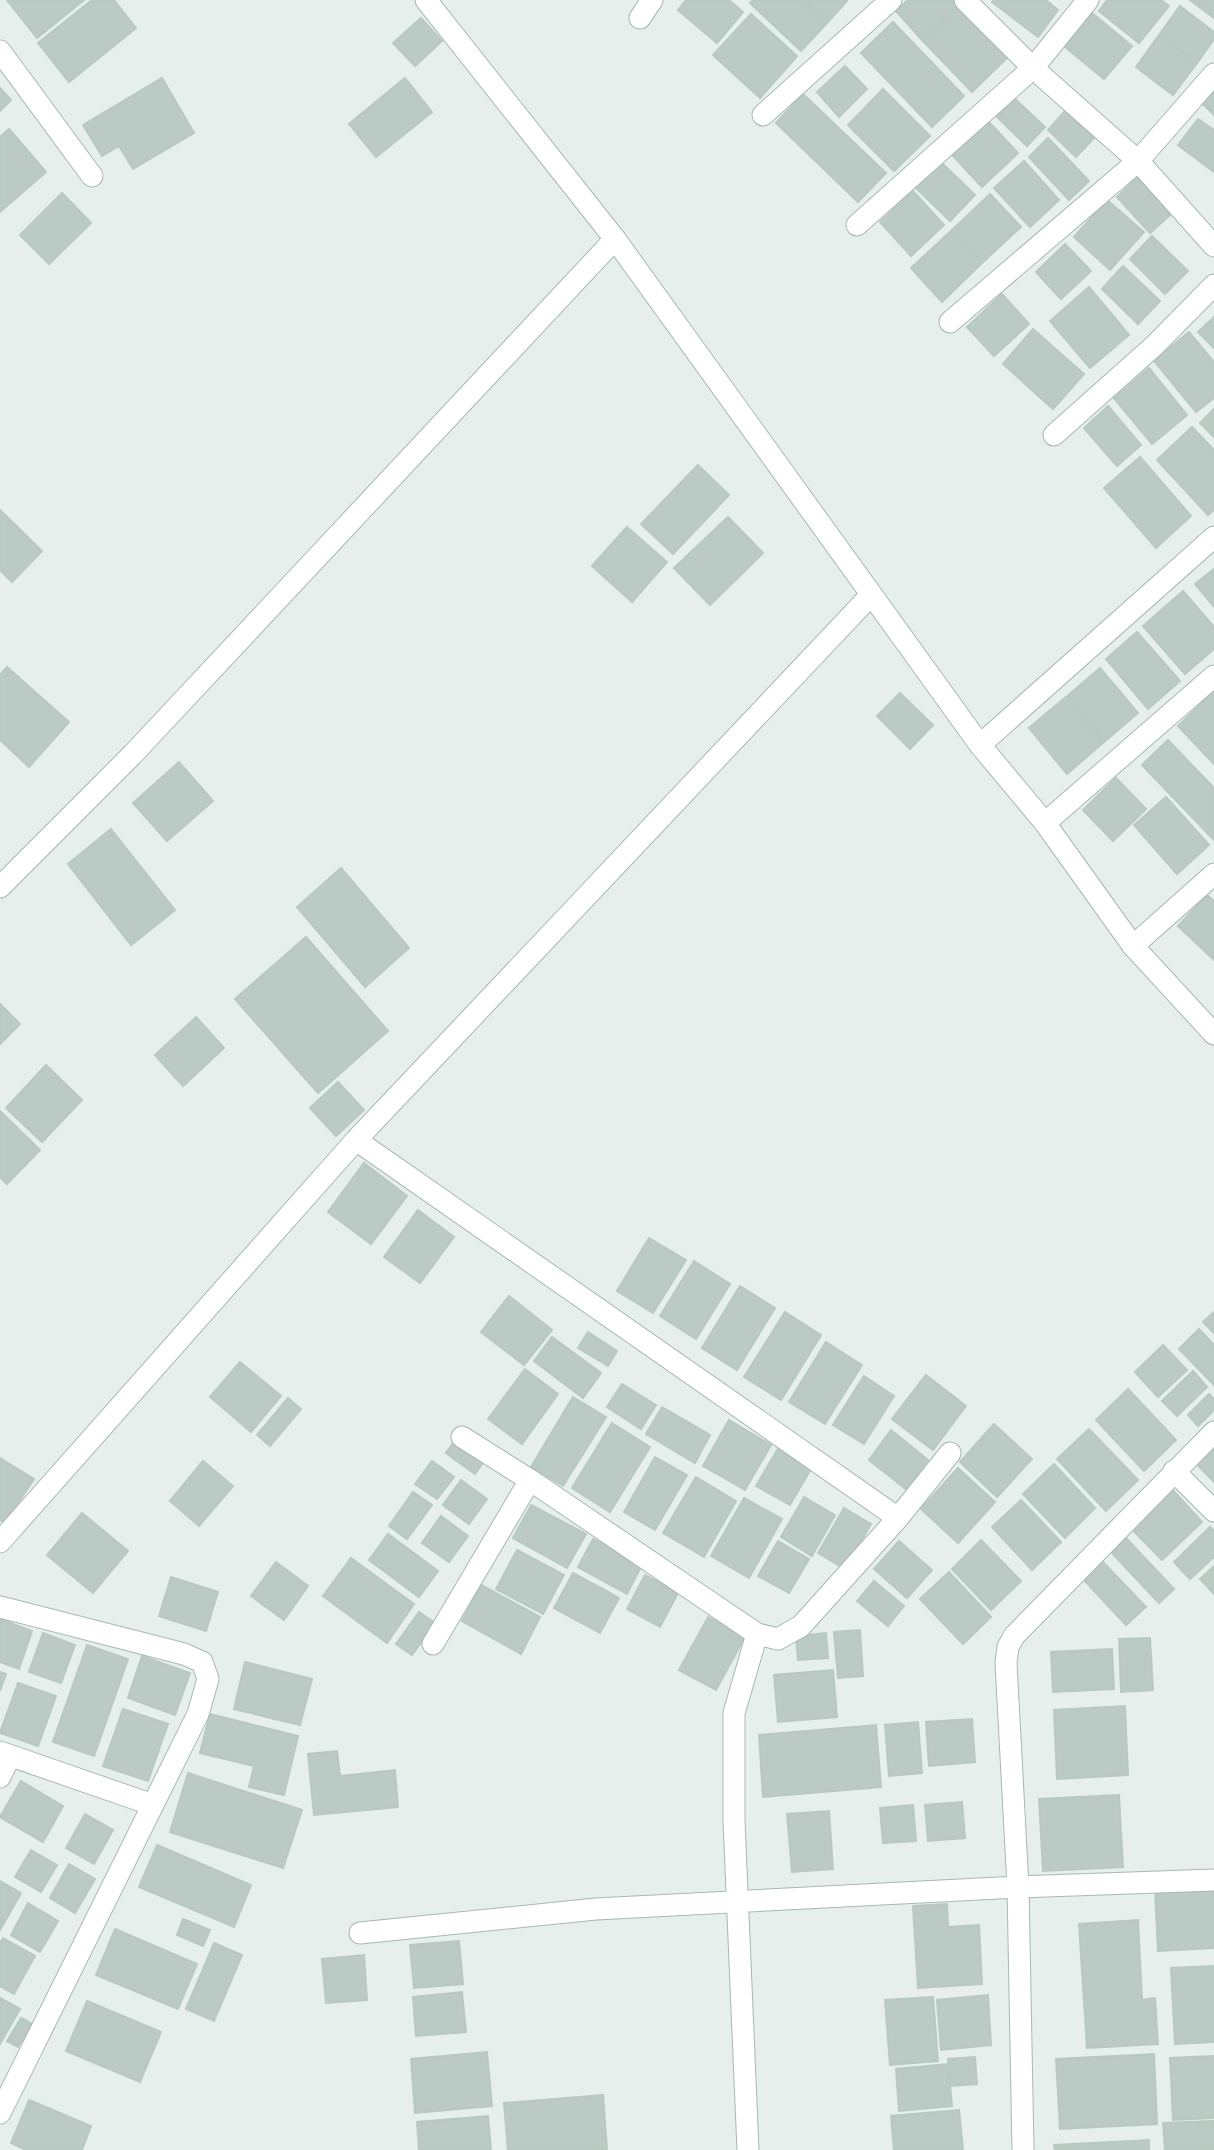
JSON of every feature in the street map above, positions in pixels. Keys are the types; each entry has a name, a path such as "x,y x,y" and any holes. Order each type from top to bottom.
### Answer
{"street":[{"path":"426,0 615,239 980,745 1045,824 1133,946 1214,1034"},
{"path":"640,18 652,0"},
{"path":"763,115 891,0"},
{"path":"965,0 1033,68 1138,161 1214,246"},
{"path":"857,225 1033,68 1088,0"},
{"path":"0,51 92,176"},
{"path":"950,322 1138,161 1214,74"},
{"path":"0,887 132,754 615,239"},
{"path":"1054,435 1155,345 1214,285"},
{"path":"980,745 1214,537"},
{"path":"0,1542 356,1140 871,595"},
{"path":"1045,824 1214,676"},
{"path":"1133,946 1214,874"},
{"path":"356,1140 898,1518"},
{"path":"1023,2150 1018,1887 1006,1663 1008,1647 1014,1636 1214,1432"},
{"path":"462,1437 757,1634 778,1639 801,1626 898,1518 950,1452"},
{"path":"1174,1471 1214,1511"},
{"path":"433,1644 530,1480"},
{"path":"0,1607 184,1654 202,1662 208,1679 198,1714 0,2113"},
{"path":"748,2150 734,1821 734,1713 757,1634"},
{"path":"0,1777 5,1754 153,1805"},
{"path":"360,1933 596,1909 1018,1887 1214,1880"}],"building":[{"path":"7,0 84,0 37,38"},
{"path":"92,0 114,0 136,28 69,82 38,43"},
{"path":"686,0 729,0 743,12 717,43 678,10"},
{"path":"753,0 803,0 827,23 801,51 750,3"},
{"path":"803,0 846,0 847,1 827,23"},
{"path":"908,0 960,0 963,3 923,41 896,11"},
{"path":"1046,0 1058,10 1038,37 992,2"},
{"path":"1107,0 1161,0 1169,6 1139,43 1099,11"},
{"path":"1190,0 1214,0 1214,18"},
{"path":"963,3 1011,54 972,92 923,41"},
{"path":"1180,6 1214,32 1214,39 1197,63 1159,35"},
{"path":"1091,12 1132,46 1104,79 1064,46"},
{"path":"751,14 797,56 760,98 713,55"},
{"path":"421,18 442,41 415,66 393,43"},
{"path":"893,22 964,96 932,127 861,53"},
{"path":"1159,35 1197,63 1173,95 1136,67"},
{"path":"845,66 867,89 839,117 817,92"},
{"path":"162,78 194,133 133,169 119,146 102,156 83,125"},
{"path":"405,78 432,112 376,157 349,124"},
{"path":"0,88 11,100 0,111"},
{"path":"883,89 930,136 894,171 848,125"},
{"path":"1214,91 1214,115 1202,103"},
{"path":"803,94 886,173 858,202 776,123"},
{"path":"1014,98 1045,127 1027,146 997,117"},
{"path":"1066,110 1094,138 1076,157 1048,130"},
{"path":"1198,119 1214,130 1214,172 1178,145"},
{"path":"988,121 1018,153 982,187 952,155"},
{"path":"9,129 46,172 0,212 0,137"},
{"path":"1048,138 1089,181 1069,200 1029,157"},
{"path":"940,161 975,195 950,221 915,187"},
{"path":"1024,161 1059,200 1030,227 994,188"},
{"path":"1137,178 1171,214 1150,233 1117,197"},
{"path":"913,191 944,225 911,256 880,222"},
{"path":"62,193 91,223 49,264 20,235"},
{"path":"990,194 1021,227 983,262 952,230"},
{"path":"1107,200 1144,232 1110,270 1074,237"},
{"path":"952,230 983,262 942,302 911,268"},
{"path":"1152,236 1188,271 1165,294 1130,259"},
{"path":"1065,244 1091,271 1061,299 1036,272"},
{"path":"1123,266 1160,301 1138,324 1102,289"},
{"path":"1089,287 1129,335 1090,368 1050,321"},
{"path":"1002,294 1029,324 994,356 967,327"},
{"path":"1214,317 1214,348 1198,332"},
{"path":"1033,329 1084,374 1053,409 1003,364"},
{"path":"1189,332 1214,362 1214,398 1196,412 1154,361"},
{"path":"1149,368 1187,415 1152,444 1114,398"},
{"path":"1108,406 1141,445 1117,466 1084,428"},
{"path":"1214,409 1214,437 1200,423"},
{"path":"1192,427 1214,450 1214,510 1208,515 1157,460"},
{"path":"1140,457 1191,516 1156,548 1104,488"},
{"path":"698,465 729,495 673,554 641,524"},
{"path":"0,510 42,551 12,582 0,570"},
{"path":"728,517 763,553 710,605 674,568"},
{"path":"627,527 667,562 632,602 592,566"},
{"path":"1214,569 1214,607 1195,584"},
{"path":"1183,591 1214,627 1214,649 1185,674 1143,626"},
{"path":"1137,632 1180,681 1148,709 1106,659"},
{"path":"7,667 69,722 29,767 0,740 0,675"},
{"path":"1100,668 1138,713 1104,742 1066,697"},
{"path":"1214,691 1214,764 1178,726"},
{"path":"900,693 933,725 910,749 877,716"},
{"path":"1066,697 1104,742 1067,774 1029,728"},
{"path":"1168,740 1214,788 1213,839 1142,765"},
{"path":"179,762 213,801 167,841 133,803"},
{"path":"1116,778 1146,809 1113,841 1083,810"},
{"path":"1166,797 1209,845 1177,874 1134,825"},
{"path":"111,829 175,910 131,945 68,864"},
{"path":"341,868 409,948 365,987 297,907"},
{"path":"1207,895 1214,901 1214,960 1178,926"},
{"path":"306,937 388,1031 318,1093 235,999"},
{"path":"0,1004 20,1024 0,1044"},
{"path":"196,1017 224,1048 183,1086 155,1055"},
{"path":"46,1065 82,1100 42,1142 6,1108"},
{"path":"338,1082 364,1110 336,1136 310,1108"},
{"path":"0,1111 40,1150 7,1184 0,1177"},
{"path":"364,1163 407,1196 371,1244 328,1212"},
{"path":"418,1210 454,1237 420,1283 384,1257"},
{"path":"649,1238 686,1260 653,1313 617,1291"},
{"path":"694,1261 730,1284 696,1339 660,1316"},
{"path":"740,1286 775,1308 737,1370 702,1348"},
{"path":"509,1296 552,1330 524,1365 481,1332"},
{"path":"785,1312 821,1335 781,1400 744,1377"},
{"path":"1214,1312 1214,1333 1203,1322"},
{"path":"1199,1329 1214,1345 1214,1385 1179,1349"},
{"path":"588,1332 617,1351 608,1366 578,1348"},
{"path":"552,1337 601,1373 583,1398 534,1361"},
{"path":"826,1342 862,1365 825,1424 789,1402"},
{"path":"1163,1345 1187,1370 1158,1397 1135,1372"},
{"path":"240,1362 281,1396 251,1432 210,1397"},
{"path":"525,1369 558,1394 522,1444 488,1419"},
{"path":"1193,1371 1207,1387 1177,1416 1162,1401"},
{"path":"926,1375 966,1406 933,1450 892,1419"},
{"path":"864,1376 894,1396 864,1444 833,1425"},
{"path":"622,1384 656,1405 641,1429 607,1407"},
{"path":"1128,1389 1176,1440 1144,1471 1096,1420"},
{"path":"1209,1394 1214,1399 1214,1410 1198,1426 1188,1415"},
{"path":"573,1397 606,1417 563,1486 531,1467"},
{"path":"288,1398 301,1409 270,1446 257,1435"},
{"path":"662,1407 710,1435 695,1463 646,1434"},
{"path":"729,1420 771,1445 745,1490 703,1466"},
{"path":"612,1423 650,1447 610,1512 572,1488"},
{"path":"994,1424 1032,1459 997,1497 960,1462"},
{"path":"1089,1429 1138,1480 1106,1511 1057,1459"},
{"path":"891,1430 928,1460 906,1489 869,1460"},
{"path":"456,1439 485,1460 475,1474 446,1453"},
{"path":"1214,1442 1214,1482 1194,1461"},
{"path":"779,1447 812,1467 790,1505 756,1486"},
{"path":"655,1457 687,1475 655,1530 624,1512"},
{"path":"0,1458 34,1479 5,1523 0,1520"},
{"path":"203,1461 233,1486 199,1526 170,1501"},
{"path":"432,1461 454,1477 437,1499 415,1484"},
{"path":"1054,1464 1095,1508 1065,1538 1023,1494"},
{"path":"958,1468 995,1502 958,1543 921,1509"},
{"path":"696,1477 736,1501 704,1557 663,1533"},
{"path":"461,1480 487,1499 469,1524 443,1505"},
{"path":"1170,1487 1202,1522 1162,1560 1129,1526"},
{"path":"413,1492 432,1505 407,1539 389,1526"},
{"path":"804,1497 835,1515 812,1556 781,1537"},
{"path":"744,1498 782,1519 749,1578 711,1556"},
{"path":"1021,1500 1061,1542 1032,1570 992,1527"},
{"path":"531,1505 586,1534 567,1568 513,1538"},
{"path":"844,1508 871,1524 845,1569 818,1553"},
{"path":"82,1513 128,1551 93,1593 47,1555"},
{"path":"441,1516 468,1536 449,1562 422,1543"},
{"path":"1210,1527 1214,1531 1214,1557 1190,1579 1174,1562"},
{"path":"388,1534 438,1571 419,1597 369,1560"},
{"path":"1126,1538 1174,1589 1159,1603 1111,1552"},
{"path":"593,1539 642,1565 627,1594 578,1567"},
{"path":"981,1540 1021,1581 991,1610 952,1569"},
{"path":"778,1541 809,1559 789,1593 758,1576"},
{"path":"899,1541 932,1570 907,1598 874,1569"},
{"path":"517,1550 564,1575 543,1614 496,1589"},
{"path":"351,1558 414,1604 387,1643 323,1596"},
{"path":"276,1562 308,1586 284,1620 251,1596"},
{"path":"1103,1562 1146,1607 1126,1625 1084,1580"},
{"path":"1214,1566 1214,1594 1200,1579"},
{"path":"949,1572 991,1617 963,1644 920,1599"},
{"path":"573,1573 619,1598 600,1633 554,1608"},
{"path":"645,1575 678,1593 660,1627 627,1609"},
{"path":"171,1577 218,1592 206,1631 159,1616"},
{"path":"874,1581 904,1606 888,1626 857,1601"},
{"path":"481,1585 540,1617 521,1654 462,1621"},
{"path":"419,1612 435,1623 412,1655 396,1644"},
{"path":"708,1617 745,1637 716,1690 679,1670"},
{"path":"0,1619 32,1631 19,1669 0,1662"},
{"path":"860,1630 863,1676 838,1678 834,1632"},
{"path":"43,1633 75,1645 61,1683 29,1672"},
{"path":"826,1633 828,1658 798,1660 796,1636"},
{"path":"1150,1638 1153,1690 1121,1692 1119,1639"},
{"path":"87,1645 128,1659 94,1756 53,1742"},
{"path":"1112,1649 1114,1689 1053,1692 1051,1652"},
{"path":"142,1656 190,1673 175,1715 128,1698"},
{"path":"245,1662 312,1679 300,1725 234,1709"},
{"path":"833,1670 837,1717 778,1722 774,1675"},
{"path":"0,1672 6,1674 0,1691"},
{"path":"18,1683 56,1696 38,1746 0,1733"},
{"path":"1125,1706 1128,1775 1057,1779 1054,1710"},
{"path":"123,1709 168,1724 148,1781 103,1766"},
{"path":"210,1714 298,1736 284,1795 249,1787 254,1766 200,1753"},
{"path":"972,1719 975,1762 929,1766 926,1722"},
{"path":"918,1722 922,1773 889,1776 885,1725"},
{"path":"876,1725 881,1787 763,1797 759,1735"},
{"path":"337,1751 340,1776 395,1770 398,1807 314,1815 308,1754"},
{"path":"188,1773 302,1810 283,1868 170,1832"},
{"path":"21,1781 63,1806 43,1842 0,1817"},
{"path":"1119,1795 1123,1867 1043,1871 1039,1799"},
{"path":"962,1802 965,1838 928,1841 925,1805"},
{"path":"913,1805 916,1841 883,1843 880,1808"},
{"path":"829,1811 833,1869 792,1872 787,1814"},
{"path":"85,1814 113,1830 94,1864 66,1848"},
{"path":"157,1845 251,1885 234,1927 139,1887"},
{"path":"31,1850 57,1865 41,1892 15,1877"},
{"path":"69,1864 95,1879 75,1913 50,1898"},
{"path":"0,1881 21,1893 0,1930"},
{"path":"1214,1887 1214,1948 1158,1951 1155,1890"},
{"path":"28,1903 58,1921 40,1952 11,1935"},
{"path":"947,1904 948,1927 979,1925 982,1984 918,1988 913,1906"},
{"path":"183,1919 210,1930 203,1946 177,1935"},
{"path":"1138,1920 1142,2000 1155,1998 1158,2044 1087,2048 1079,1924"},
{"path":"115,1929 197,1964 178,2009 96,1975"},
{"path":"3,1938 35,1956 14,1994 0,1986 0,1943"},
{"path":"459,1941 463,1984 414,1988 410,1945"},
{"path":"214,1943 242,1955 214,2021 186,2009"},
{"path":"364,1955 367,2000 326,2003 322,1959"},
{"path":"1214,1966 1214,2042 1175,2044 1171,1968"},
{"path":"462,1992 466,2032 416,2036 413,1997"},
{"path":"988,1995 991,2045 941,2050 937,2000"},
{"path":"933,1997 938,2061 890,2065 885,2000"},
{"path":"0,1998 20,2009 0,2044"},
{"path":"87,2001 161,2032 140,2082 66,2051"},
{"path":"21,2018 32,2024 18,2047 7,2041"},
{"path":"487,2052 492,2106 415,2113 411,2059"},
{"path":"1154,2054 1157,2124 1060,2129 1056,2059"},
{"path":"1214,2056 1214,2118 1173,2120 1170,2058"},
{"path":"975,2057 977,2084 950,2086 948,2059"},
{"path":"948,2064 952,2106 899,2111 896,2069"},
{"path":"603,2095 607,2150 508,2150 504,2103"},
{"path":"29,2100 91,2126 82,2150 26,2150 11,2143"},
{"path":"959,2110 963,2150 894,2150 891,2116"},
{"path":"488,2116 491,2150 419,2150 417,2122"},
{"path":"1214,2121 1214,2150 1165,2150 1163,2123"},
{"path":"1149,2140 1149,2150 1055,2150 1054,2145"}]}
